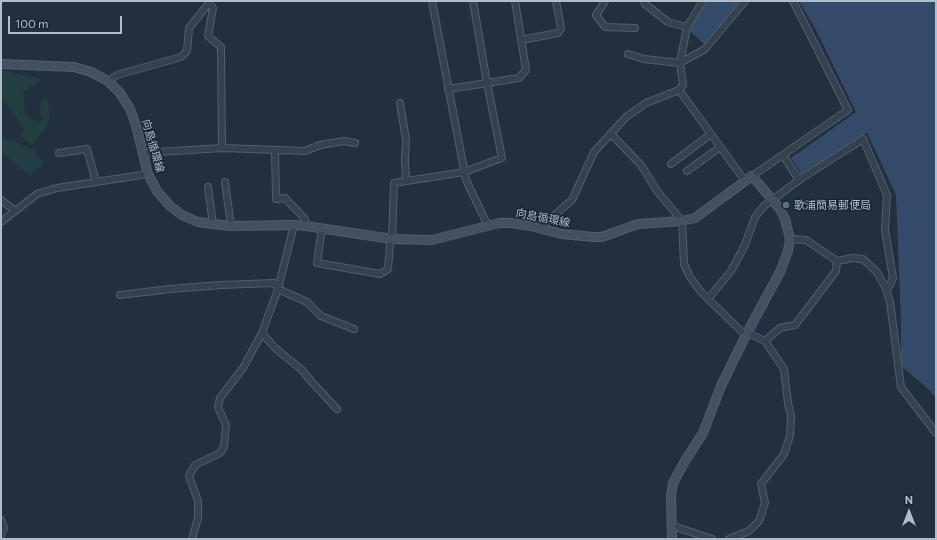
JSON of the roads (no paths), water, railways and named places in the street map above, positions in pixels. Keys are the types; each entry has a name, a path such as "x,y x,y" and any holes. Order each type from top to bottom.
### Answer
{"main road":[{"name":"向島循環線","path":"1,64 74,67 91,72 108,81 120,93 130,109 136,125 148,174 157,191 170,206 182,215 198,222 231,226 294,225 392,239 432,240 499,223 511,223 562,234 602,237 638,224 682,222 695,218 752,176"},
{"path":"672,539 671,496 673,483 703,433 721,386 747,333 780,272 788,251 790,239 786,220 780,209 752,176"}],"street":[{"path":"432,1 464,172 466,180 488,226"},
{"path":"322,228 317,263 380,274 388,269 390,244 392,239 394,183 464,172 502,158 473,1"},
{"path":"448,89 519,78 526,70 515,1"},
{"path":"521,40 558,33 561,28 556,1"},
{"path":"605,1 596,16 604,27 635,28"},
{"path":"644,1 645,4 668,22 687,27"},
{"path":"540,229 572,200 594,152 626,118 646,103 679,90 683,85 680,63 687,27 703,1"},
{"path":"628,54 644,59 680,63 705,49 745,1"},
{"path":"752,176 848,110 793,1"},
{"path":"108,81 117,75 181,57 187,51 189,28 209,2 213,8 208,36 221,47 222,148"},
{"path":"679,90 745,181"},
{"path":"400,104 406,140 404,160 406,181"},
{"path":"611,134 640,165 657,191 682,222 684,264 690,277 701,292 742,332 765,341 784,369 791,416 790,436 784,454 761,484 765,503 759,521 750,531 729,539"},
{"path":"671,164 711,134"},
{"path":"708,299 731,271 745,245 755,217 764,206 802,178 863,139 887,195 885,230 893,278 889,288 886,289"},
{"path":"143,153 222,148 306,152 320,144 344,141 356,143"},
{"path":"687,171 720,147"},
{"path":"59,154 87,149 96,182"},
{"path":"275,150 276,199 285,198 305,219 306,226"},
{"path":"783,155 797,177 802,178"},
{"path":"1,222 37,194 57,188 148,174"},
{"path":"225,182 231,226"},
{"path":"208,187 213,224"},
{"path":"1,200 15,211"},
{"path":"192,539 198,518 198,501 189,476 194,465 220,453 224,447 226,425 218,408 220,398 243,368 262,333 278,289 294,225"},
{"path":"790,239 806,240 837,261 853,258 863,259 877,272 886,289 890,302 901,387 936,433"},
{"path":"765,341 780,328 795,325 836,271 837,261"},
{"path":"120,295 170,289 274,283 278,289 307,302 320,316 354,329"},
{"path":"262,333 275,348 302,370 337,409"},
{"path":"1,520 4,528 1,535"},
{"path":"672,527 712,539"}],"water":[{"path":"706,1 740,1 705,45 689,30"},
{"path":"799,1 936,1 936,398 926,387 901,366 901,324 896,195 867,133 802,175 791,158 856,112 815,28"}],"place":[{"name":"歌浦簡易郵便局","path":"786,205"}]}
